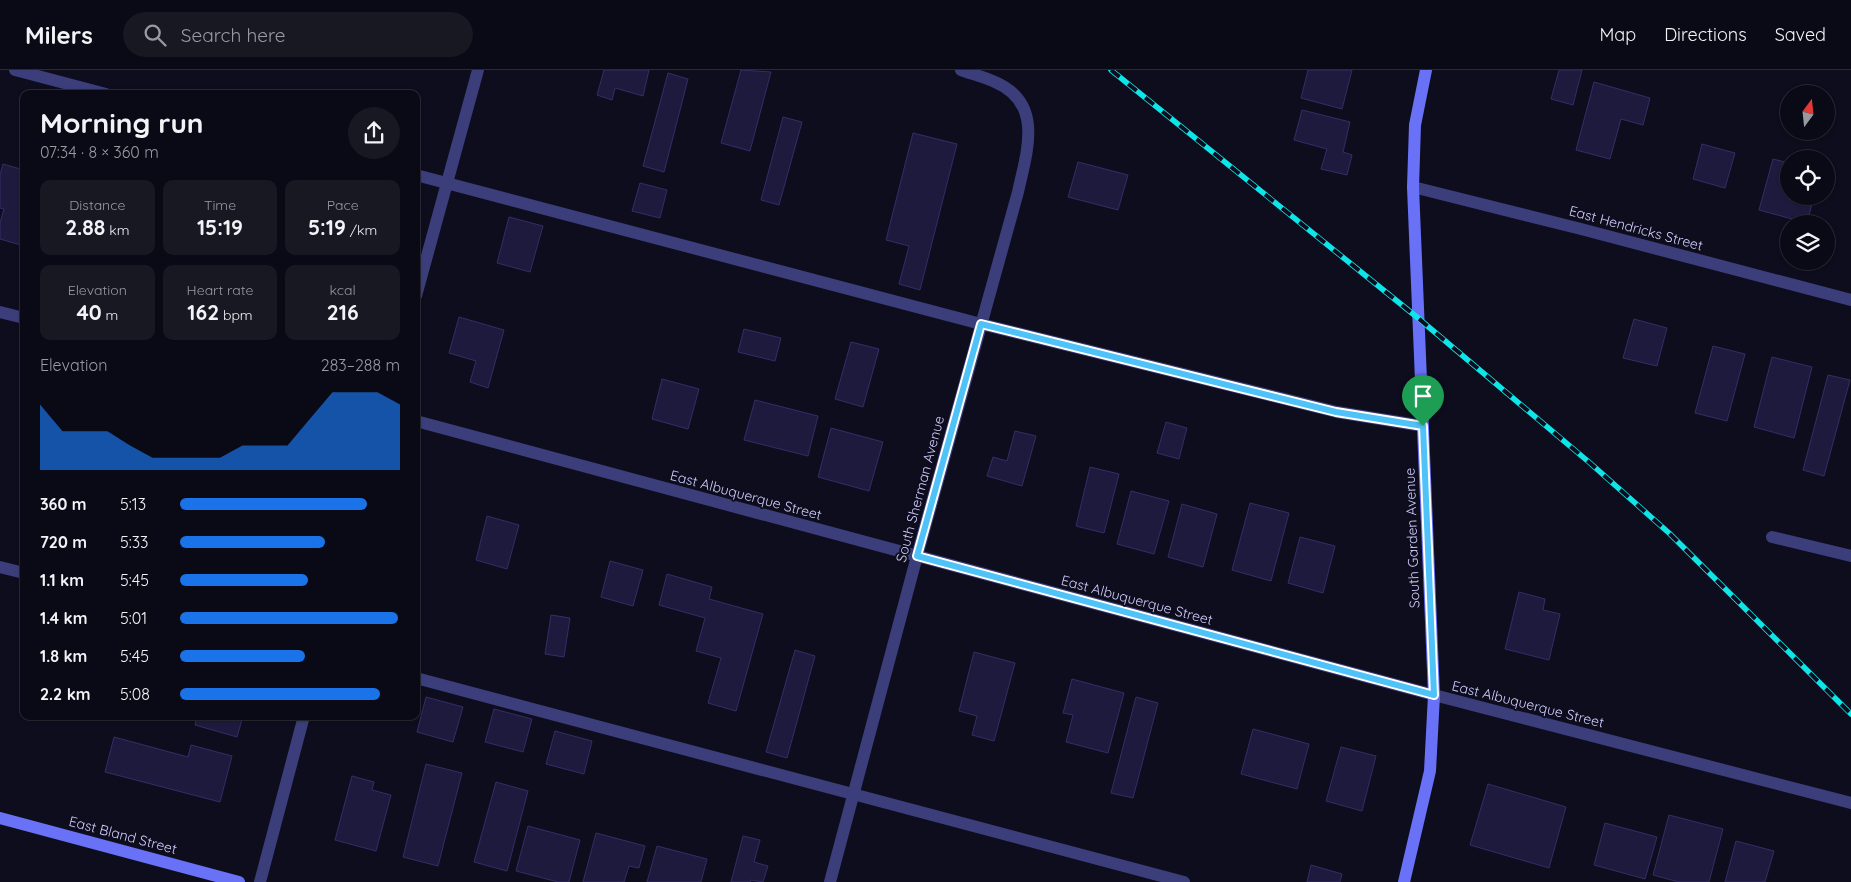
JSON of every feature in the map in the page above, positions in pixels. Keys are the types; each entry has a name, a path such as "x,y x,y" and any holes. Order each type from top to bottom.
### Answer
{"street":[{"path":"15,70 91,90"},
{"path":"420,281 478,70"},
{"name":"South Sherman Avenue","path":"830,882 917,556 1018,192 1028,145 1029,125 1023,104 996,82 961,70"},
{"name":"South Garden Avenue","path":"1404,882 1430,771 1434,695 1413,187 1415,126 1426,70"},
{"path":"420,176 981,324 1336,412 1423,426"},
{"name":"East Hendricks Street","path":"1413,187 1851,300"},
{"path":"0,312 20,317"},
{"name":"East Albuquerque Street","path":"420,422 1434,695 1851,803"},
{"path":"1772,537 1851,556"},
{"path":"0,567 20,572"},
{"path":"420,679 1184,882"},
{"path":"260,882 303,720"},
{"name":"East Bland Street","path":"0,818 239,882"}],"building":[{"path":"604,70 649,70 643,96 615,88 612,100 597,95"},
{"path":"741,70 771,72 750,151 721,143"},
{"path":"1308,70 1352,70 1342,109 1301,98"},
{"path":"1559,70 1582,70 1573,105 1551,99"},
{"path":"668,73 688,79 664,172 643,166"},
{"path":"1594,82 1650,98 1643,125 1621,119 1610,159 1576,150"},
{"path":"1302,110 1350,122 1343,152 1352,155 1347,175 1321,169 1327,149 1294,140"},
{"path":"783,117 802,122 779,205 761,200"},
{"path":"913,133 957,144 920,290 899,284 909,246 886,240"},
{"path":"1702,144 1735,153 1725,188 1693,179"},
{"path":"1773,159 1780,161 1780,205 1812,205 1809,215 1780,216 1759,210"},
{"path":"1078,162 1128,175 1118,210 1068,197"},
{"path":"3,164 20,169 20,245 0,239 0,223 4,209 0,208 0,175"},
{"path":"640,183 667,190 660,218 632,211"},
{"path":"509,217 543,226 530,272 497,263"},
{"path":"459,317 504,330 488,388 470,382 476,361 449,353"},
{"path":"1634,319 1667,328 1657,366 1623,358"},
{"path":"744,329 781,338 775,361 738,352"},
{"path":"851,342 879,349 863,407 835,399"},
{"path":"1713,346 1745,354 1727,421 1695,413"},
{"path":"1772,357 1812,367 1794,438 1754,427"},
{"path":"1828,375 1850,380 1824,476 1803,470"},
{"path":"662,379 699,389 688,429 652,419"},
{"path":"755,400 818,416 808,456 744,440"},
{"path":"1166,422 1187,428 1179,459 1157,453"},
{"path":"831,428 883,442 869,491 818,477"},
{"path":"1015,431 1036,436 1022,486 987,476 993,457 1007,461"},
{"path":"1090,467 1119,474 1104,533 1076,526"},
{"path":"1131,491 1169,501 1154,554 1117,544"},
{"path":"1250,503 1289,513 1271,581 1232,570"},
{"path":"1182,504 1217,514 1203,567 1168,557"},
{"path":"487,516 519,525 507,569 476,560"},
{"path":"1300,537 1335,546 1323,593 1288,583"},
{"path":"610,561 643,570 633,606 601,597"},
{"path":"667,574 712,587 709,599 763,614 736,711 708,703 721,658 696,651 705,618 659,605"},
{"path":"1519,592 1545,599 1543,610 1560,614 1549,660 1505,649"},
{"path":"551,615 570,618 564,657 545,654"},
{"path":"795,650 815,656 787,758 766,752"},
{"path":"974,652 1015,663 994,741 972,735 977,716 959,711"},
{"path":"1072,679 1124,693 1108,753 1066,742 1073,715 1063,713"},
{"path":"426,697 463,707 453,742 417,732"},
{"path":"1136,697 1158,703 1133,798 1111,793"},
{"path":"494,709 532,719 523,752 485,742"},
{"path":"196,720 242,720 237,737 195,725"},
{"path":"1253,729 1309,744 1297,789 1241,774"},
{"path":"555,731 592,741 584,774 546,764"},
{"path":"114,737 188,757 191,745 232,756 220,802 105,772"},
{"path":"1341,747 1376,756 1362,811 1326,801"},
{"path":"426,764 462,773 438,866 403,857"},
{"path":"352,776 374,782 372,790 391,795 376,851 335,840"},
{"path":"496,782 528,791 507,871 474,862"},
{"path":"1488,784 1566,807 1549,868 1470,845"},
{"path":"1669,815 1723,829 1709,882 1679,882 1653,875"},
{"path":"1605,823 1657,837 1645,879 1594,865"},
{"path":"528,826 580,840 569,882 558,882 516,871"},
{"path":"596,833 645,846 639,868 629,866 624,882 583,882"},
{"path":"743,836 760,840 754,862 768,866 763,882 751,880 750,882 731,882"},
{"path":"1736,841 1774,851 1765,882 1725,882"},
{"path":"657,846 707,859 701,882 647,882"},
{"path":"1311,865 1342,874 1340,882 1307,882"}],"railway":[{"path":"1111,70 1418,318 1590,463 1669,533 1851,714"}],"route":[{"path":"981,324 1336,412 1423,426 1434,695 917,556 981,324"}]}
